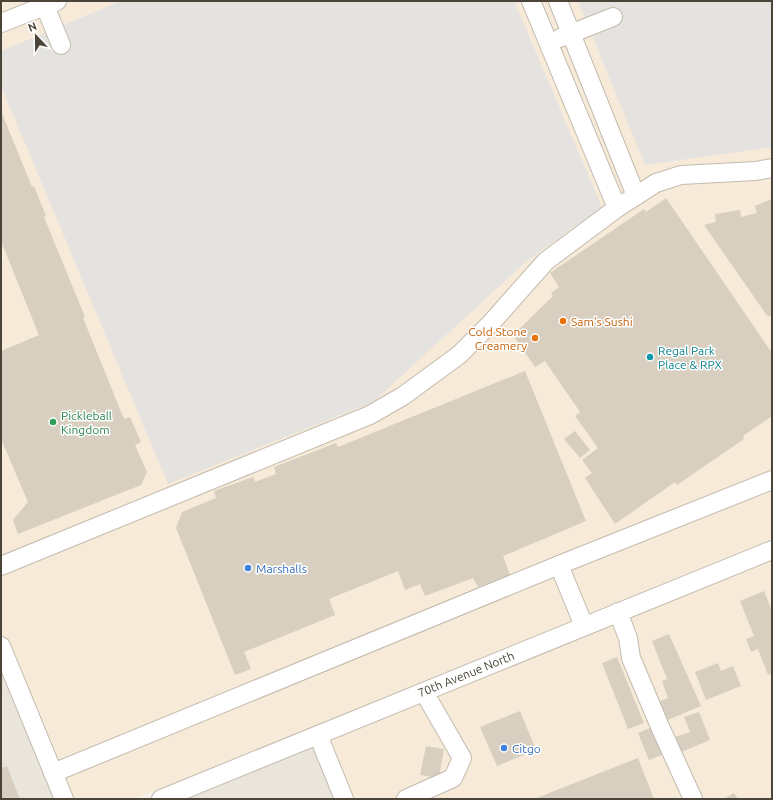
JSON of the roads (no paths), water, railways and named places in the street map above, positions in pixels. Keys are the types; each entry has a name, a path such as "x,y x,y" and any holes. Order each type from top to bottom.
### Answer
{"street":[{"path":"531,1 617,208"},
{"path":"558,1 636,196"},
{"path":"1,23 19,8 51,4 61,45"},
{"path":"548,43 614,17"},
{"path":"1,566 370,415 403,396 459,355 491,323 546,260 617,208 656,183 680,175 756,171 772,168"},
{"path":"53,773 559,565 772,480"},
{"name":"70th Avenue North","path":"161,799 772,550"},
{"path":"559,565 584,626"},
{"path":"618,612 628,638 631,658 693,799"},
{"path":"1,646 64,799"},
{"path":"406,799 453,778 462,758 424,692"},
{"path":"318,735 344,799"}],"place":[{"name":"Sam's Sushi","path":"563,321"},
{"name":"Cold Stone Creamery","path":"535,338"},
{"name":"Regal Park Place & RPX","path":"650,357"},
{"name":"Pickleball Kingdom","path":"53,422"},
{"name":"Marshalls","path":"248,568"},
{"name":"Citgo","path":"504,748"}]}
